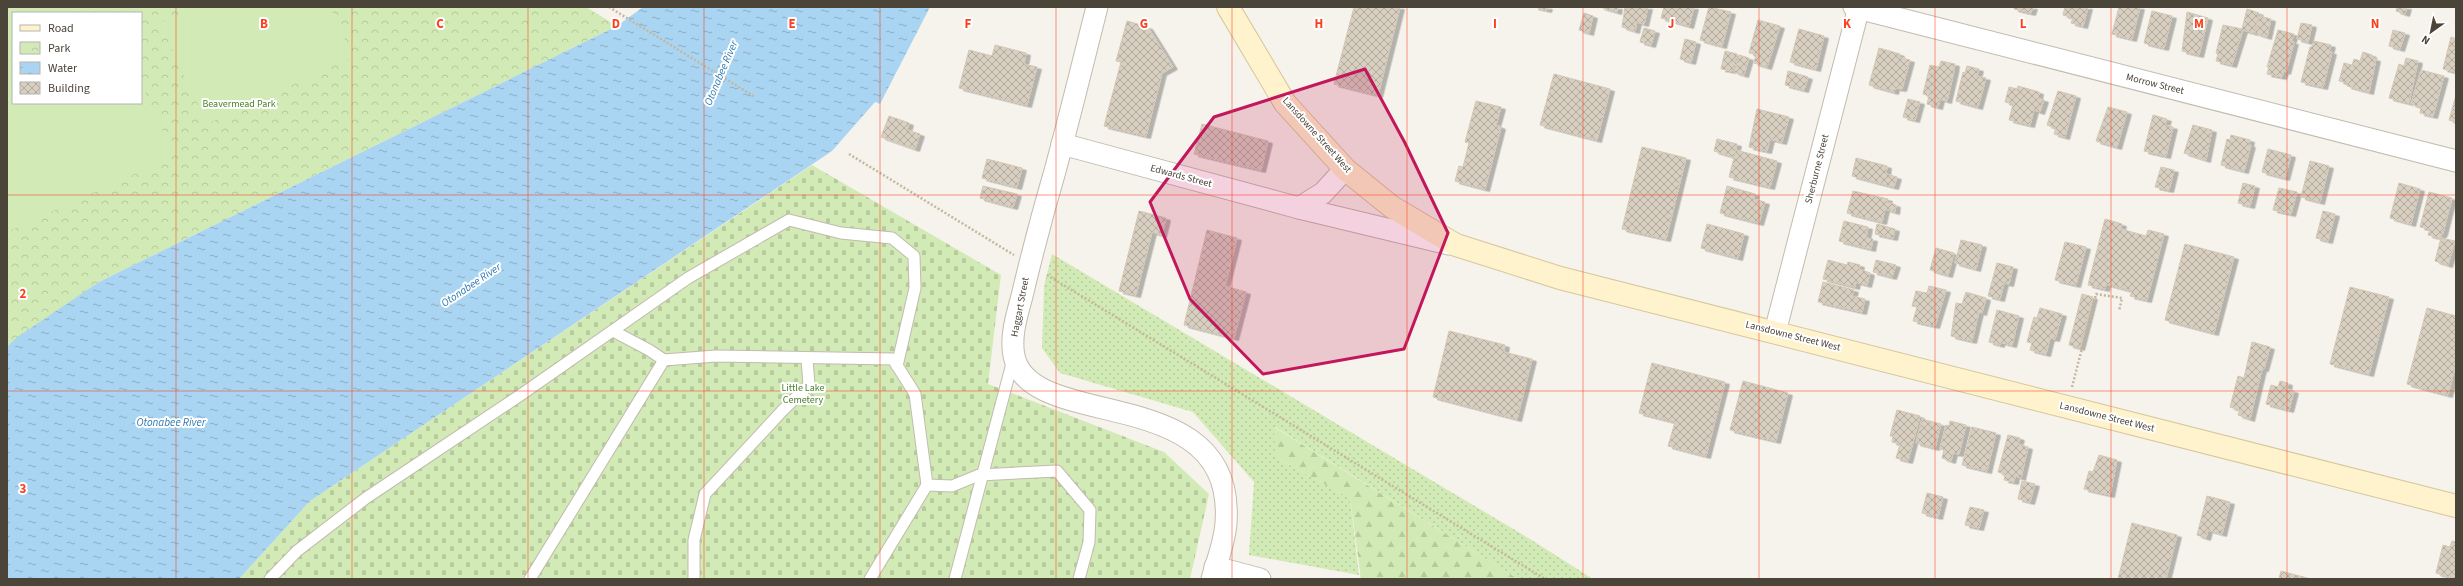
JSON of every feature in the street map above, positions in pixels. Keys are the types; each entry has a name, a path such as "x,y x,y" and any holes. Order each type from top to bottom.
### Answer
{"main road":[{"name":"Lansdowne Street West","path":"1228,7 1285,103 1345,168 1392,208 1456,245 1549,275 2456,506"}],"street":[{"name":"Haggart Street","path":"1097,7 1062,144 1029,264 1014,330 1014,355 1019,370 1026,380 1036,386 1059,395 1153,422 1186,437 1210,458 1223,482 1226,503 1226,525 1214,573"},
{"name":"Morrow Street","path":"1858,7 2456,161"},
{"name":"Sherburne Street","path":"1776,332 1858,7"},
{"name":"Edwards Street","path":"1062,144 1299,208 1456,245"},
{"path":"1299,208 1323,193 1345,168"},
{"path":"1214,573 1260,579"}],"lane":[{"path":"270,579 297,551 366,498 613,331 688,278 789,220 841,233 892,238 914,256 915,288 897,366"},
{"path":"613,331 649,350 664,360 716,356 806,359 893,359 915,394 927,485 870,579"},
{"path":"955,579 1014,355"},
{"path":"694,579 694,540 705,494 782,410 809,385 806,359"},
{"path":"530,579 664,360"},
{"path":"927,485 952,486 982,474 1057,471 1090,510 1089,542 1079,579"}],"path":[{"path":"608,7 755,97"},
{"path":"849,154 1545,579"},
{"path":"2072,387 2096,294 2122,298 2119,311"}],"highlighted area":[{"path":"1365,69 1405,143 1448,233 1404,349 1263,374 1190,299 1150,202 1214,117"}],"green space":[{"name":"Beavermead Park","path":"7,7 586,7 617,26 99,282 7,347"},
{"path":"7,7 76,7 66,12 12,12 12,38 7,41"},
{"path":"196,7 330,7 353,57 207,124 160,23"},
{"path":"142,85 174,156 7,232 7,89 12,86 12,104 142,104"},
{"name":"Little Lake Cemetery","path":"812,165 1001,275 988,384 1164,452 1209,494 1190,579 239,579 310,501"},
{"path":"1052,254 1530,539 1593,579 1518,579 1275,427 1275,457 1350,498 1359,575 1249,555 1254,482 1193,412 1060,373 1042,348 1044,286"},
{"path":"1274,427 1518,579 1361,579 1350,498 1275,457"}],"water":[{"name":"Otonabee River","path":"643,7 930,7 880,104 875,102 832,151 310,501 239,579 7,579 7,347 16,338 99,282 617,26"}],"building":[{"path":"1354,7 1400,7 1378,95 1334,84"},
{"path":"1534,7 1548,7 1547,10"},
{"path":"1600,7 1618,7 1617,12"},
{"path":"1625,7 1648,7 1644,24 1637,22 1635,31 1622,27"},
{"path":"1664,7 1694,7 1689,26 1661,18"},
{"path":"1709,7 1731,12 1722,46 1700,40"},
{"path":"2014,7 2033,7 2031,13 2014,9"},
{"path":"2065,7 2088,7 2083,26 2071,23 2073,18 2063,15"},
{"path":"2119,7 2140,7 2132,39 2112,34"},
{"path":"2397,7 2407,7 2405,14 2396,11"},
{"path":"2247,9 2259,13 2254,33 2243,30 2232,65 2216,61 2218,54 2216,53 2223,25 2242,29"},
{"path":"2152,11 2172,16 2164,48 2144,43"},
{"path":"2187,12 2208,18 2199,55 2182,51"},
{"path":"1584,13 1593,16 1589,33 1579,30"},
{"path":"2260,16 2271,19 2267,37 2255,33"},
{"path":"1758,20 1780,26 1767,67 1754,63 1756,54 1749,53"},
{"path":"1127,21 1148,27 1173,67 1162,73 1146,136 1104,126 1121,62 1116,61"},
{"path":"2301,23 2312,25 2308,42 2297,39"},
{"path":"1644,28 1655,31 1651,45 1640,42"},
{"path":"1799,29 1824,36 1816,69 1790,62"},
{"path":"2278,30 2294,34 2291,42 2294,42 2286,72 2284,71 2282,77 2267,74 2269,67 2267,67"},
{"path":"2393,30 2405,33 2400,49 2389,46"},
{"path":"2451,37 2456,39 2456,72 2443,69"},
{"path":"1685,39 1696,42 1691,62 1680,59"},
{"path":"2314,41 2331,45 2329,52 2332,52 2323,87 2301,82 2310,47 2312,47"},
{"path":"995,45 1026,53 1024,64 1037,67 1027,105 959,88 969,50 992,56"},
{"path":"1879,48 1900,54 1899,57 1910,60 1902,89 1895,88 1894,92 1869,85"},
{"path":"1725,51 1737,54 1732,71 1721,69"},
{"path":"2363,52 2372,55 2372,58 2376,59 2369,92 2347,86 2348,83 2339,81 2344,63 2352,65 2354,59 2360,61"},
{"path":"1739,55 1749,58 1744,75 1734,72"},
{"path":"2406,58 2418,61 2409,103 2389,98 2399,64 2404,66"},
{"path":"1941,61 1955,64 1947,101 1940,99 1938,107 1927,104 1929,96 1923,94 1930,65 1939,67"},
{"path":"1967,66 1979,69 1977,76 1986,78 1978,107 1956,101 1963,72 1965,73"},
{"path":"2421,70 2444,76 2433,116 2420,113 2421,107 2411,104"},
{"path":"1788,71 1808,77 1804,90 1785,85"},
{"path":"1554,74 1610,89 1597,140 1540,125"},
{"path":"2018,86 2039,92 2038,98 2044,100 2040,112 2034,110 2030,125 2009,120 2013,104 2005,102 2009,87 2017,89"},
{"path":"2058,91 2076,96 2065,137 2054,134 2056,128 2047,125"},
{"path":"2456,95 2456,122 2449,120"},
{"path":"1908,99 1920,102 1915,120 1903,117"},
{"path":"1476,101 1501,107 1496,125 1501,127 1485,189 1455,181 1459,166 1463,167 1469,143 1465,142"},
{"path":"2108,107 2127,112 2117,147 2096,141"},
{"path":"1757,109 1789,117 1782,142 1770,139 1767,151 1749,147"},
{"path":"2153,115 2167,119 2165,125 2173,127 2166,156 2144,151"},
{"path":"889,116 909,123 907,130 920,134 915,149 881,137"},
{"path":"1202,124 1268,141 1261,170 1194,154"},
{"path":"2193,125 2212,130 2206,160 2184,153"},
{"path":"2231,135 2250,140 2249,145 2251,145 2244,171 2221,165 2227,139 2230,140"},
{"path":"1717,139 1737,144 1734,157 1714,151"},
{"path":"1642,147 1686,158 1666,239 1622,229"},
{"path":"2268,149 2291,155 2285,178 2262,172"},
{"path":"1736,150 1777,161 1770,187 1729,177"},
{"path":"1856,158 1887,166 1886,174 1897,177 1894,187 1852,176"},
{"path":"987,159 1022,168 1017,187 982,178"},
{"path":"2310,161 2329,166 2320,202 2301,197"},
{"path":"2161,167 2174,170 2169,190 2155,187"},
{"path":"2243,183 2255,186 2250,206 2238,203"},
{"path":"2399,183 2420,189 2411,224 2390,218"},
{"path":"983,186 1017,194 1013,207 980,198"},
{"path":"1727,186 1755,194 1753,199 1765,202 1759,223 1720,213"},
{"path":"2279,188 2297,192 2291,214 2273,210"},
{"path":"1853,191 1888,199 1887,202 1896,205 1895,212 1885,209 1882,222 1847,213"},
{"path":"2429,192 2452,198 2443,233 2440,238 2428,235 2430,229 2420,227"},
{"path":"1139,211 1166,218 1162,235 1152,232 1136,295 1119,291"},
{"path":"2323,211 2335,214 2328,241 2316,238"},
{"path":"2105,219 2122,224 2121,229 2146,236 2148,230 2164,234 2147,300 2130,296 2132,291 2106,284 2105,289 2088,285"},
{"path":"1844,221 1868,227 1866,238 1873,239 1871,249 1839,241"},
{"path":"1707,224 1744,234 1738,258 1701,248"},
{"path":"1877,224 1895,229 1893,238 1875,234"},
{"path":"1207,230 1237,238 1225,286 1246,292 1234,338 1184,325"},
{"path":"2441,238 2455,241 2448,265 2435,261"},
{"path":"1961,240 1982,245 1976,269 1955,263"},
{"path":"2065,242 2086,247 2076,285 2055,280"},
{"path":"2185,244 2234,257 2214,333 2165,320"},
{"path":"1936,248 1954,253 1948,275 1930,270"},
{"path":"1828,260 1847,265 1848,262 1860,265 1859,269 1870,273 1867,285 1856,282 1855,287 1823,279"},
{"path":"1876,260 1896,265 1892,277 1873,272"},
{"path":"1997,263 2013,267 2009,284 2004,283 2000,299 1988,296"},
{"path":"1823,282 1854,290 1852,296 1865,299 1862,312 1818,302"},
{"path":"1929,286 1946,290 1935,326 1913,321 1917,307 1912,306 1916,291 1927,293"},
{"path":"2350,287 2389,297 2369,374 2330,364"},
{"path":"1966,292 1986,298 1982,313 1979,312 1972,341 1951,336 1956,303 1962,304"},
{"path":"2082,294 2093,297 2080,348 2069,345"},
{"path":"2040,308 2062,314 2055,339 2050,338 2046,354 2030,350 2032,343 2027,342 2034,317 2037,318"},
{"path":"2427,308 2456,316 2456,363 2448,395 2407,384"},
{"path":"1997,310 2019,316 2012,345 2000,342 2000,345 1989,342"},
{"path":"1449,331 1505,345 1504,352 1532,359 1517,419 1433,397"},
{"path":"2252,342 2270,347 2264,369 2262,369 2250,419 2238,415 2240,410 2230,407 2238,376 2244,378"},
{"path":"1652,363 1725,382 1706,456 1668,446 1675,422 1639,413"},
{"path":"1743,381 1788,393 1776,441 1730,430"},
{"path":"2280,381 2288,383 2287,389 2294,391 2289,410 2266,404 2271,385 2278,387"},
{"path":"1897,410 1920,416 1908,461 1896,458 1900,444 1892,442 1893,436 1890,436"},
{"path":"1922,419 1941,424 1935,448 1916,443"},
{"path":"1950,421 1966,425 1959,454 1953,453 1951,461 1942,458 1944,450 1940,449 1946,425 1949,426"},
{"path":"1972,427 1996,433 1987,471 1962,465"},
{"path":"2008,435 2020,438 2018,444 2028,447 2021,478 2015,476 2014,482 2004,480 2005,474 1998,472"},
{"path":"2099,455 2117,460 2110,495 2084,489 2089,471 2093,472"},
{"path":"2022,481 2035,484 2030,502 2018,499"},
{"path":"1927,493 1943,497 1938,517 1922,513"},
{"path":"2207,496 2230,502 2222,534 2208,530 2206,538 2197,535"},
{"path":"1970,507 1984,510 1979,528 1965,525"},
{"path":"2132,523 2177,535 2166,579 2118,579"},
{"path":"2452,541 2456,542 2456,579 2436,573 2443,545 2450,547"},
{"path":"2281,571 2311,579 2279,579"}]}
